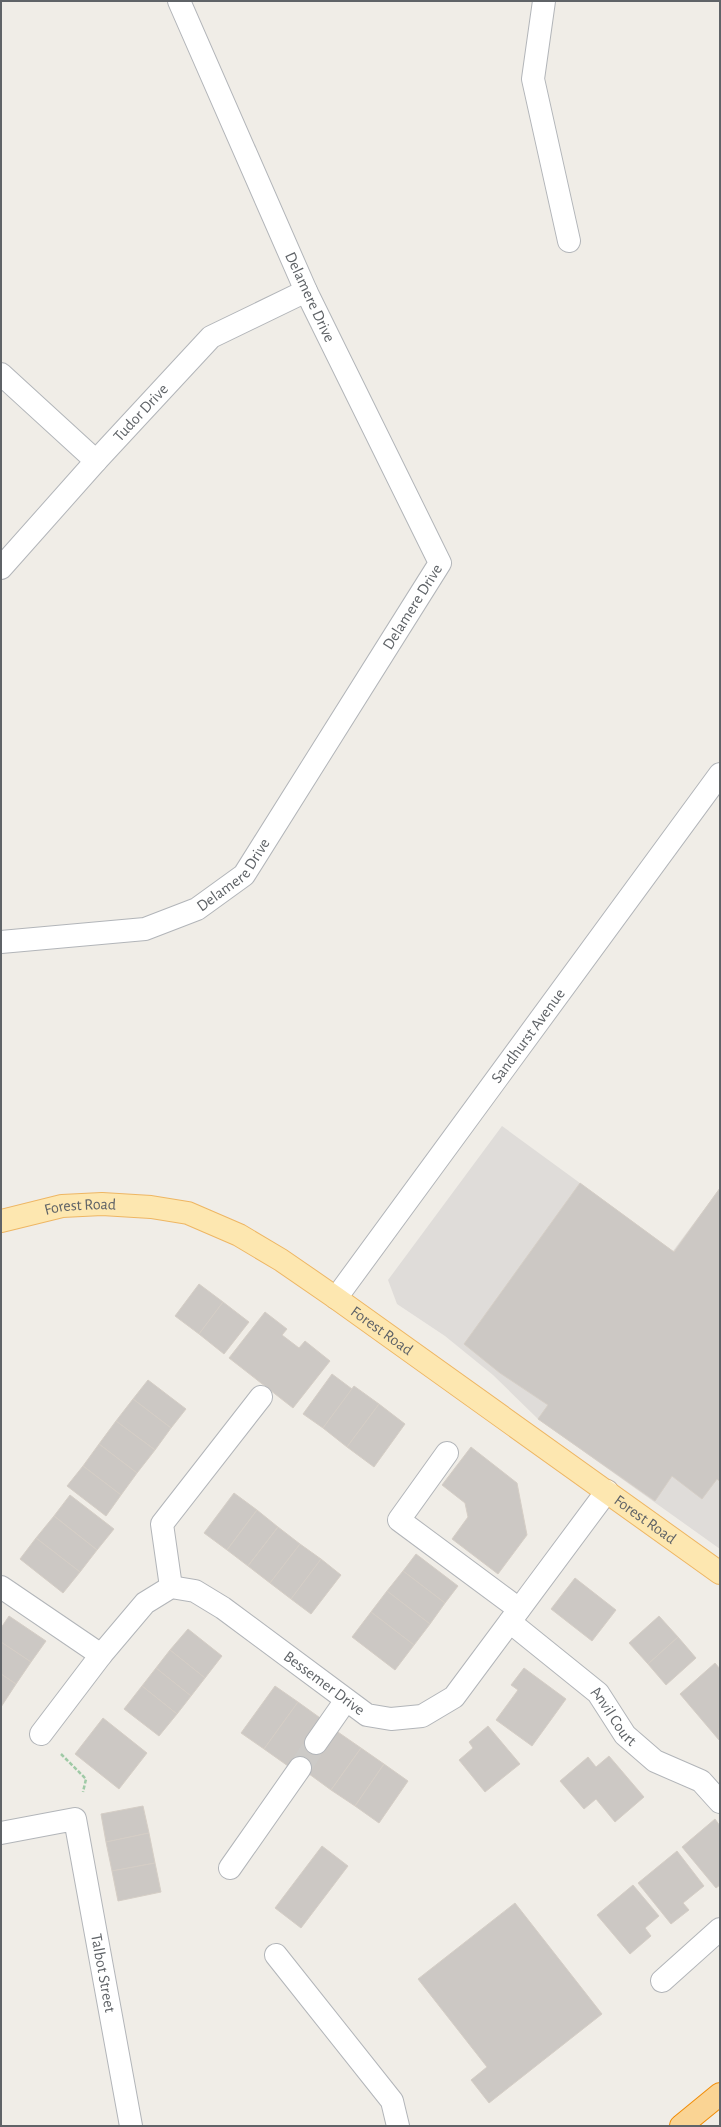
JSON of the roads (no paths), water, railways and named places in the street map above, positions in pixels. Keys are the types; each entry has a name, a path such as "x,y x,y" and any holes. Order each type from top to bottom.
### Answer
{"highway":[{"path":"680,2126 720,2094"}],"main road":[{"name":"Forest Road","path":"1,1221 62,1206 102,1204 151,1207 188,1213 239,1235 281,1260 336,1298 720,1573"}],"street":[{"name":"Delamere Drive","path":"1,942 145,929 197,909 244,875 440,563 306,291 179,1"},
{"path":"544,1 533,79 569,241"},
{"name":"Tudor Drive","path":"1,568 96,461 211,337 306,291"},
{"path":"1,374 96,461"},
{"name":"Sandhurst Avenue","path":"336,1298 720,774"},
{"path":"41,1734 100,1655 145,1603 171,1587 162,1524 261,1397"},
{"name":"Anvil Court","path":"447,1453 398,1520 514,1616 598,1693 626,1735 655,1761 701,1782 720,1802"},
{"name":"Bessemer Drive","path":"171,1587 195,1591 223,1608 367,1715 391,1719 422,1716 454,1697 607,1491"},
{"path":"1,1587 100,1655"},
{"path":"316,1743 346,1700"},
{"path":"230,1868 300,1768"},
{"name":"Talbot Street","path":"1,1833 75,1820 131,2126"},
{"path":"662,1980 720,1929"},
{"path":"276,1955 392,2101 398,2126"}],"tunnel":[{"path":"300,1768 316,1743"}]}
